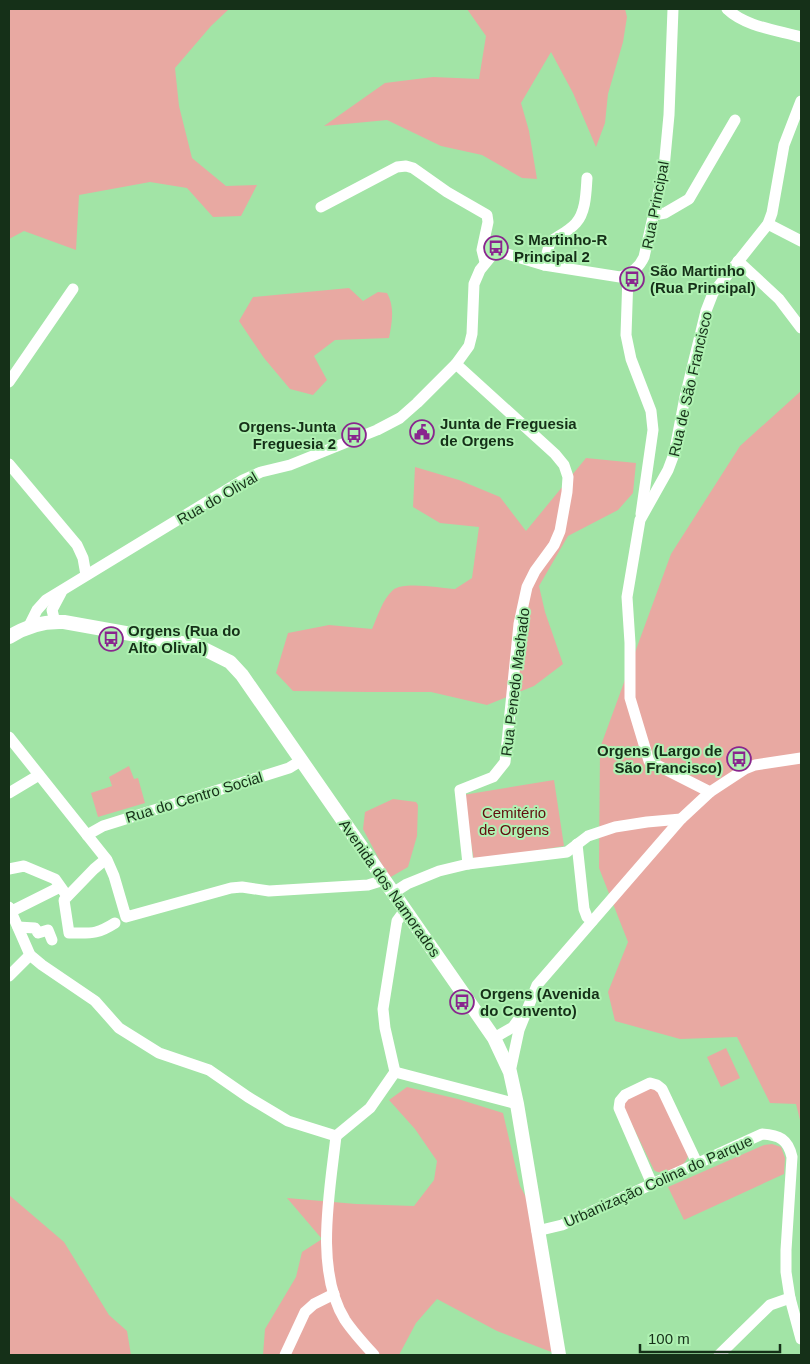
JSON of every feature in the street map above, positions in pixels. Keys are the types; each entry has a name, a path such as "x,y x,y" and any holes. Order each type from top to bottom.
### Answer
{"street":[{"name":"Rua Principal","path":"628,275 636,269 644,257 664,168 669,115 673,9"},
{"path":"727,9 748,22 801,36"},
{"name":"Rua de São Francisco","path":"710,792 649,761 630,698 630,643 627,597 640,520 668,470 674,454 706,311 713,293 768,224 772,213 784,146 801,101"},
{"path":"654,215 665,213 689,199 735,120"},
{"path":"321,207 397,167 406,166 413,168 447,192 487,215 488,222 482,250 485,262"},
{"path":"544,265 550,242 575,224 580,217 587,178"},
{"path":"768,224 801,241"},
{"path":"485,262 493,254 504,253 544,265 620,277 628,275 626,336 631,359 652,411 653,430 640,520"},
{"path":"738,261 779,299 801,328"},
{"name":"Rua do Olival","path":"29,626 37,610 65,588 242,480 261,472 290,465 398,420 456,364 469,346 472,334 474,284 485,262"},
{"path":"9,382 73,289"},
{"name":"Rua Penedo Machado","path":"456,364 555,454 564,465 568,477 560,531 554,545 535,571 527,587 519,624 505,762 493,777 460,790 468,864"},
{"path":"9,464 77,545 83,558 86,575"},
{"name":"Rua do Olival","path":"55,622 52,610 55,601 65,588"},
{"name":"Avenida dos Namorados","path":"9,637 29,626 55,622 198,646 230,662 242,675 501,1050 510,1072 517,1104 559,1355"},
{"path":"9,737 106,859 114,876 126,917 231,888 242,887 270,891 368,885 384,880"},
{"path":"510,1072 527,1007 537,985 681,819 710,792 745,769 755,765 801,758"},
{"name":"Rua do Centro Social","path":"87,835 102,826 289,768 302,760"},
{"path":"9,793 39,775"},
{"path":"393,893 407,884 439,871 468,864 566,852 588,836 615,827 681,819"},
{"path":"577,844 584,909 587,917 592,921"},
{"path":"106,859 64,892 10,909 30,955 95,1001 120,1028 138,1041 159,1053 209,1070 248,1097 288,1121 336,1136"},
{"path":"9,869 21,866 28,867 54,879 64,892 69,933 101,932 116,923"},
{"path":"374,1355 345,1320 334,1294 328,1271 326,1238 336,1136 370,1108 395,1072 385,1028 383,1009 397,921 405,910"},
{"path":"18,927 35,928 38,933 50,935 48,928 67,922"},
{"path":"9,976 30,955"},
{"path":"494,1038 513,1027 527,1007"},
{"path":"501,1050 520,1030"},
{"path":"395,1072 517,1104"},
{"path":"652,1184 619,1108 620,1101 625,1095 650,1084 657,1085 662,1089 697,1163"},
{"name":"Urbanização Colina do Parque","path":"537,1231 562,1225 762,1134 778,1136 790,1147 792,1157 786,1272 790,1298 801,1339"},
{"path":"285,1355 305,1312 314,1304 334,1294"},
{"path":"719,1355 770,1305 790,1298"}],"green space":[{"path":"9,9 229,9 211,26 175,68 179,106 192,158 226,186 257,185 241,216 213,217 187,188 150,182 79,195 76,250 24,231 9,239"},
{"path":"467,9 625,9 627,17 623,42 608,94 605,123 596,147 573,93 551,52 521,103 529,131 537,179 522,178 482,155 441,146 387,120 324,126 385,83 433,77 479,79 486,36"},
{"path":"349,288 363,301 378,292 387,293 392,309 389,338 335,340 314,356 327,380 313,395 290,389 264,358 239,321 253,297"},
{"path":"801,391 801,1124 796,1104 770,1103 737,1037 680,1039 615,1021 608,992 628,942 599,868 600,748 671,554 740,446"},
{"path":"586,458 636,463 633,493 618,510 568,536 539,586 545,612 563,664 534,686 487,705 431,692 293,691 276,673 288,633 329,625 372,629 386,598 398,587 413,585 455,589 472,578 479,527 440,523 413,507 415,467 459,480 500,497 526,531"},
{"path":"129,766 134,779 138,778 145,803 98,817 91,793 112,786 109,777"},
{"name":"Cemitério de Orgens","path":"554,780 564,846 474,861 463,795"},
{"path":"393,799 416,802 418,805 417,836 408,867 389,878 363,829 365,812"},
{"path":"726,1048 740,1078 721,1087 707,1057"},
{"path":"407,1087 458,1099 503,1113 520,1186 534,1212 559,1355 497,1331 437,1299 416,1323 399,1355 263,1355 265,1329 296,1277 302,1252 322,1239 287,1198 356,1204 414,1206 434,1180 437,1161 415,1129 389,1100"},
{"path":"649,1088 659,1091 688,1155 684,1164 674,1170 663,1173 654,1170 624,1108 624,1102 627,1098"},
{"path":"772,1144 781,1147 785,1158 784,1174 684,1220 668,1187 764,1145"},
{"path":"9,1195 64,1242 109,1315 127,1331 131,1355 9,1355"}],"place":[{"name":"S Martinho-R Principal 2","path":"496,248"},
{"name":"São Martinho (Rua Principal)","path":"632,279"},
{"name":"Junta de Freguesia de Orgens","path":"422,432"},
{"name":"Orgens-Junta Freguesia 2","path":"354,435"},
{"name":"Orgens (Rua do Alto Olival)","path":"111,639"},
{"name":"Orgens (Largo de São Francisco)","path":"739,759"},
{"name":"Orgens (Avenida do Convento)","path":"462,1002"}]}
